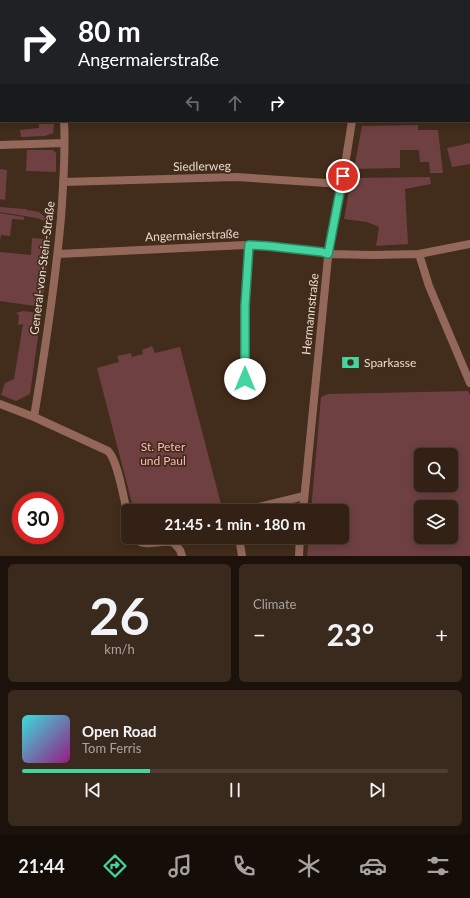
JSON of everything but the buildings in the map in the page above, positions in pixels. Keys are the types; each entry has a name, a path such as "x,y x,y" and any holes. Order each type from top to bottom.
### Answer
{"street":[{"name":"General-von-Stein-Straße","path":"34,417 58,254 63,182 64,122"},
{"name":"Hermannstraße","path":"303,504 328,254 342,184 352,122"},
{"path":"0,145 64,143"},
{"name":"Siedlerweg","path":"63,182 236,177 342,184"},
{"name":"Angermaierstraße","path":"58,254 249,245 322,252 328,254 419,254 470,244"},
{"path":"245,379 245,306 249,245"},
{"path":"419,254 429,286 470,383"},
{"path":"0,404 34,417 103,448 110,453 118,475 125,504"},
{"path":"271,504 304,496"},
{"path":"176,544 182,556"},
{"path":"240,544 242,556"},
{"path":"299,556 300,544"}],"green space":[{"path":"39,124 54,124 53,133 45,136 21,137 20,130 39,128"},
{"path":"418,125 418,130 438,130 443,173 430,173 429,162 420,162 419,150 400,150 400,168 354,169 362,126"},
{"path":"470,143 470,164 452,167 447,148"},
{"path":"27,150 53,150 56,153 56,172 26,171"},
{"path":"0,169 7,170 5,200 0,199"},
{"path":"430,177 431,184 405,189 408,244 376,246 379,227 367,222 344,219 351,178"},
{"path":"0,207 26,209 39,212 45,217 45,221 0,212"},
{"path":"0,213 24,217 24,220 12,219 10,236 1,235 0,241"},
{"path":"44,236 50,237 42,307 0,301 0,252 31,255 32,238 44,239"},
{"path":"23,311 41,315 30,394 16,401 1,395 5,383 14,379 23,324 18,325 19,315 16,313"},
{"name":"St. Peter und Paul","path":"152,346 155,353 180,347 221,504 132,504 97,368 119,362 117,356 131,353 132,357 143,354 142,350"},
{"path":"468,391 470,395 470,556 307,556 308,544 349,544 349,504 312,504 321,397 328,394"}],"place":[{"name":"Sparkasse","path":"351,362"}],"route":[{"path":"245,379 245,306 249,245 322,252 328,254 343,176"}]}
